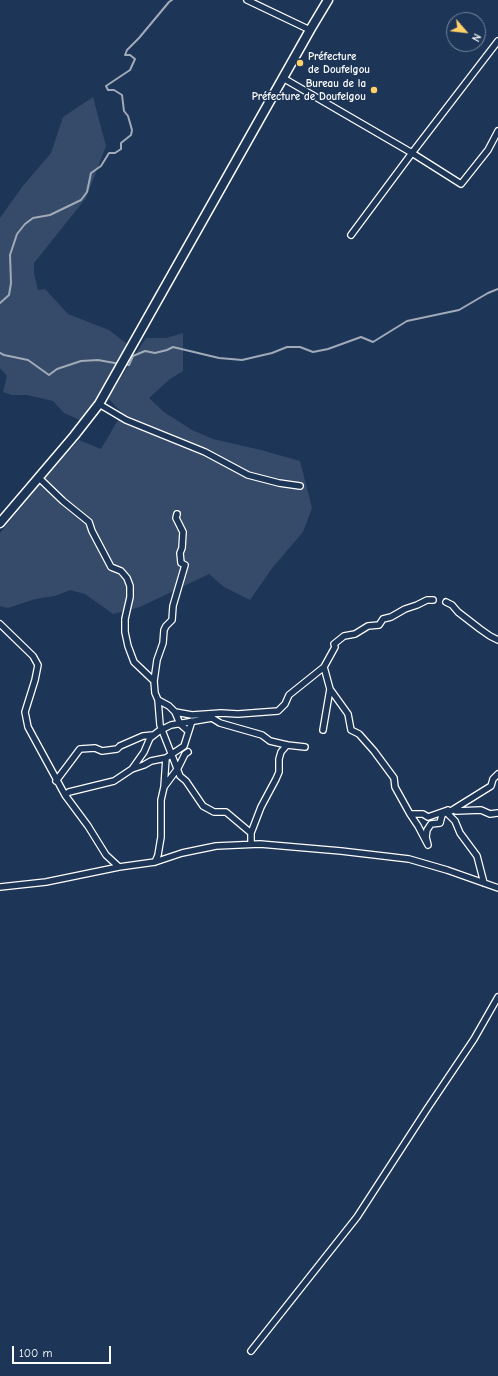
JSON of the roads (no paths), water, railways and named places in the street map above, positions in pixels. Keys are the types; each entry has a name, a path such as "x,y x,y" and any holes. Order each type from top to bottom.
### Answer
{"main road":[{"path":"0,523 100,404 328,0"}],"street":[{"path":"247,0 310,30"},
{"path":"351,235 498,41"},
{"path":"283,78 412,153 461,184 488,150 498,131"},
{"path":"100,404 126,420 205,452 248,475 279,483 300,486"},
{"path":"38,477 63,501 89,522 92,531 111,567 121,571 127,578 130,586 130,597 125,619 125,632 128,646 134,662 154,681"},
{"path":"177,514 176,518 183,532 180,563 186,565 173,606 172,620 164,630 163,643 157,660 154,681 162,727 180,776 186,781 203,806 214,812 226,812 251,833"},
{"path":"175,712 192,715 278,711 285,704 289,695 324,668 335,647 334,644 344,636 355,634 368,626 379,625 383,619 391,617 405,608 417,605 427,600 433,600"},
{"path":"446,602 452,605 458,612 480,629 498,640"},
{"path":"0,624 33,656 38,665 25,712 28,727 56,781 65,795 88,826 106,855 119,868"},
{"path":"324,668 330,689 348,714 351,730 359,734 374,750 394,778 395,787 428,845 427,830 431,824 440,823 442,815 491,786 493,779 498,774"},
{"path":"323,730 330,689"},
{"path":"158,700 169,706 175,712 180,724 188,731"},
{"path":"132,769 144,752 150,738 162,727 212,718 220,723 262,735 270,741 305,747"},
{"path":"65,795 69,792 114,781 132,769 151,761 166,758 184,746 192,721"},
{"path":"56,781 80,749 95,748 102,751 117,749 120,746 143,736 154,735"},
{"path":"251,844 251,833 261,807 279,772 279,759 281,752 287,745"},
{"path":"164,787 178,768 185,754 188,752"},
{"path":"155,862 158,855 161,837 161,800 164,787 166,758"},
{"path":"410,814 423,814 428,817 451,809 456,811 481,810 490,814 498,814"},
{"path":"451,809 448,814 456,821 460,833 476,856 484,883"},
{"path":"0,887 46,882 155,862 182,853 216,846 260,844 409,859 447,870 498,888"},
{"path":"251,1351 356,1217 474,1039 498,997"}],"waterway":[{"path":"0,303 9,295 11,283 10,255 17,234 25,224 33,218 50,215 81,200 87,192 91,173 101,166 109,153 115,153 121,149 121,143 131,135 132,130 128,116 124,111 122,95 114,90 108,90 106,86 130,70 135,59 130,55 125,55 127,50 172,0"},
{"path":"124,364 129,365 133,356 145,351 155,353 173,347 219,358 242,360 272,353 287,347 300,347 313,352 328,349 361,337 373,342 407,321 459,310 488,293 498,289"},
{"path":"0,353 28,360 49,375 57,369 81,361 98,360 120,364"}],"place":[{"name":"Préfecture de Doufelgou","path":"300,63"},
{"name":"Bureau de la Préfecture de Doufelgou","path":"374,90"}]}
